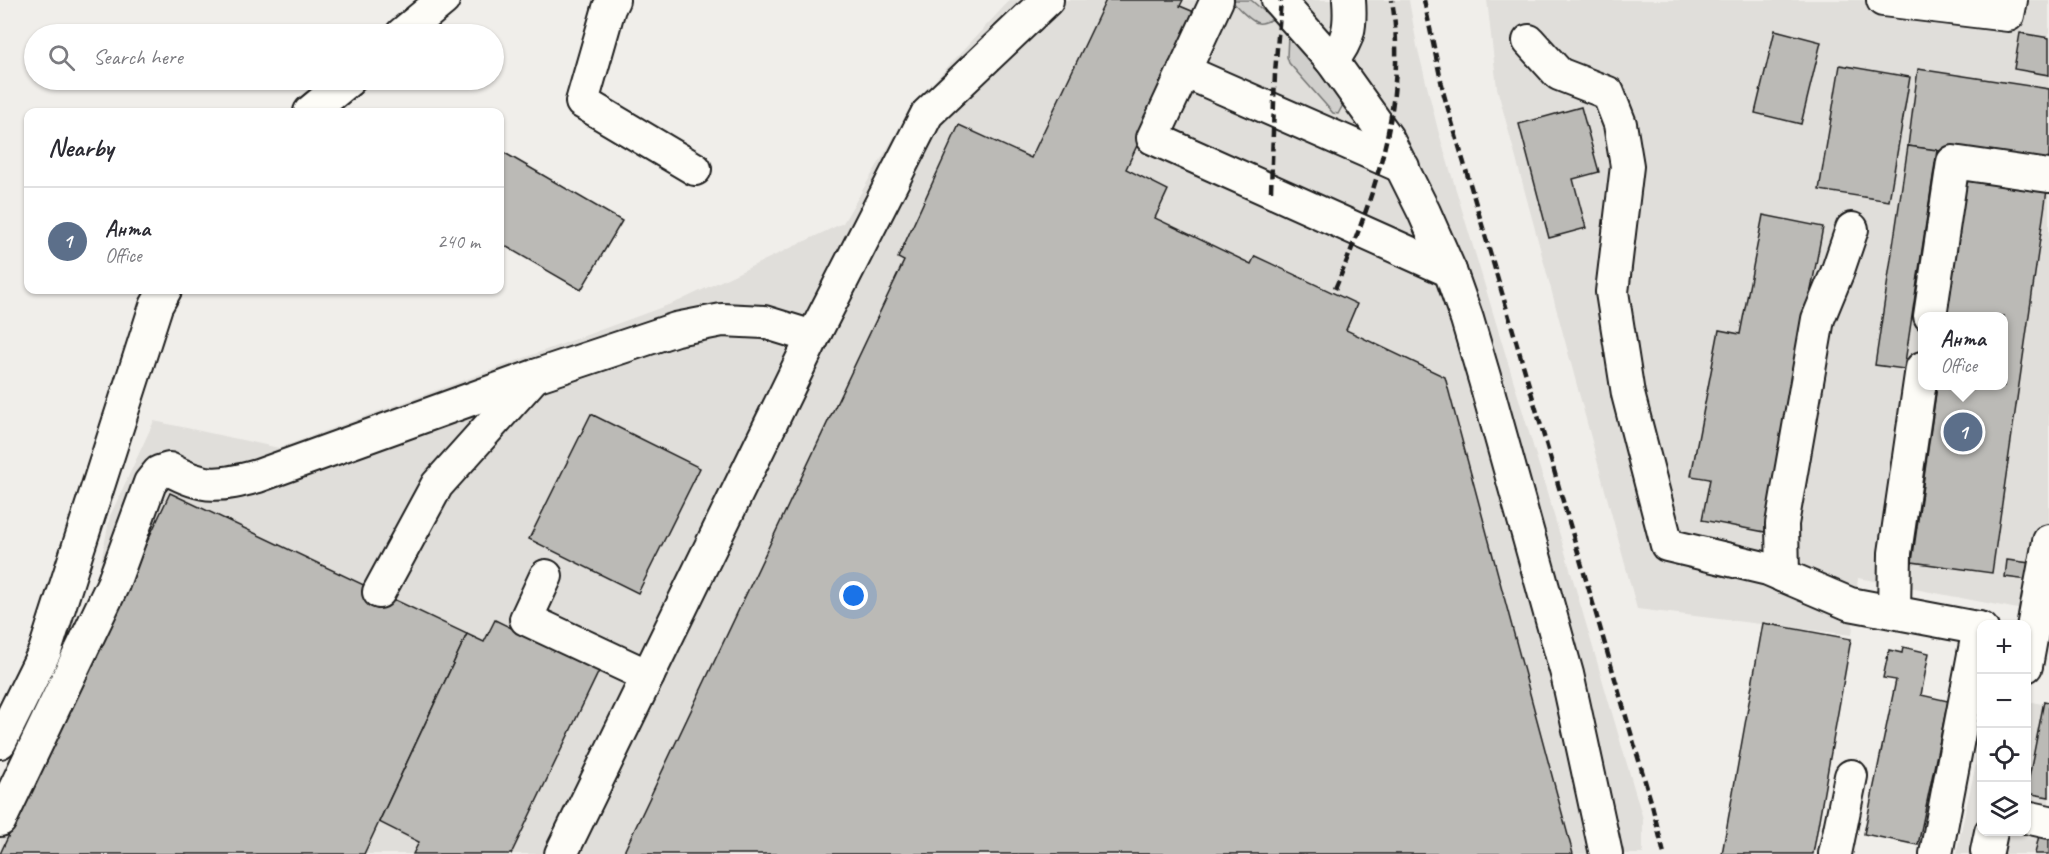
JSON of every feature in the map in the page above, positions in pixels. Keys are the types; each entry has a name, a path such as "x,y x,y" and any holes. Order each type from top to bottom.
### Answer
{"street":[{"path":"414,24 442,0"},
{"path":"613,0 582,102 695,169"},
{"path":"561,854 813,337 927,114 1047,0"},
{"path":"1217,0 1154,138 1450,271"},
{"path":"1278,0 1332,61 1387,138 1403,167 1450,271 1485,380 1564,663 1606,854"},
{"path":"1332,61 1344,47 1351,22 1349,0"},
{"path":"1883,0 2008,15 2011,0"},
{"path":"1529,41 1558,74 1608,93 1620,124 1627,166 1612,292 1628,394 1667,544 1768,569 1850,604 1977,627"},
{"path":"1184,71 1403,167"},
{"path":"315,108 337,90"},
{"path":"1931,312 1953,162 2049,176"},
{"path":"1783,576 1782,524 1818,319 1852,230"},
{"path":"0,742 45,651 156,306 163,294"},
{"path":"0,820 113,584 150,483 159,472 169,469 203,484 228,484 268,473 535,376 676,329 722,320 764,322 813,337"},
{"path":"379,592 437,485 535,376"},
{"path":"1894,612 1895,553 1920,390"},
{"path":"2034,645 2049,541"},
{"path":"546,576 526,619 648,676"},
{"path":"1936,854 1977,643"},
{"path":"1835,854 1851,776"},
{"path":"2031,818 2049,822"}],"shaded area":[{"path":"1010,0 1409,0 1417,46 1438,130 1643,819 1643,854 0,854 0,805 59,682 99,571 110,516 154,421 279,448 679,301 843,223 915,102"},
{"path":"1232,0 1251,0 1273,19 1262,23 1255,22"},
{"path":"1487,0 2049,0 2049,615 1858,578 1852,635 1637,609 1497,88"},
{"path":"1288,35 1345,101 1338,114 1333,113 1289,63"},
{"path":"2044,701 2049,702 2049,854 1956,854 1977,759 1977,836 2031,836 2031,702 2042,704"}],"building":[{"path":"1106,0 1183,0 1180,6 1199,14 1126,169 1168,190 1155,218 1251,264 1255,256 1357,304 1346,330 1445,377 1573,854 623,854 904,261 898,258 959,125 1031,158"},
{"path":"1775,30 1821,42 1801,124 1755,113"},
{"path":"2020,33 2049,38 2049,75 2014,69"},
{"path":"1840,65 1910,77 1889,201 1819,190"},
{"path":"1918,69 2049,89 2049,168 1908,146"},
{"path":"1581,107 1599,172 1573,179 1586,228 1549,238 1519,124"},
{"path":"1908,146 1937,150 1904,369 1875,365"},
{"path":"504,153 622,221 581,290 504,245"},
{"path":"1968,172 2048,183 1992,573 1912,562 1936,390 2008,390 2008,312 1948,312"},
{"path":"1763,215 1823,227 1765,532 1702,520 1710,479 1691,476 1719,330 1740,334"},
{"path":"591,414 700,468 638,593 529,539"},
{"path":"170,493 467,634 364,854 0,854"},
{"path":"2007,560 2030,563 2028,580 2005,577"},
{"path":"495,620 599,671 511,854 413,854 419,842 379,822 467,634 484,642"},
{"path":"1763,623 1851,639 1813,854 1722,854"},
{"path":"1903,647 1929,653 1921,695 1948,701 1918,845 1864,834 1896,680 1883,678 1889,650 1902,653"},
{"path":"2044,701 2049,702 2049,797 2031,794 2031,767"},
{"path":"2039,835 2049,837 2049,854 2035,854"}],"railway":[{"path":"1271,191 1275,73 1281,0"},
{"path":"1335,289 1375,183 1392,112 1396,38 1392,0"},
{"path":"1424,0 1444,95 1652,805 1664,854"}],"place":[{"name":"Анта","path":"1963,432"}]}
